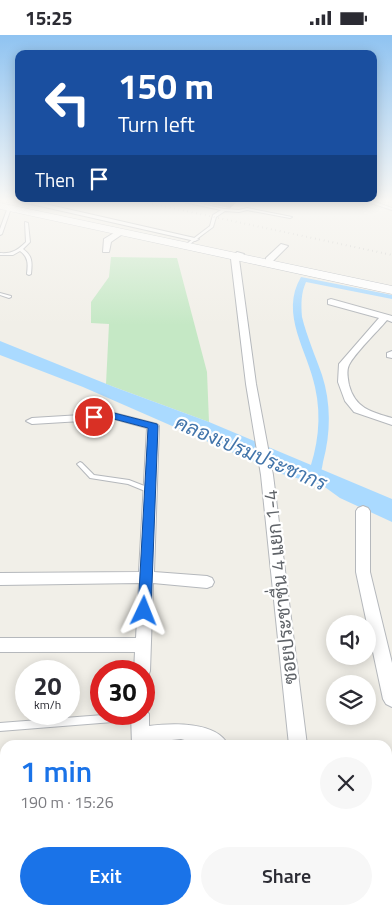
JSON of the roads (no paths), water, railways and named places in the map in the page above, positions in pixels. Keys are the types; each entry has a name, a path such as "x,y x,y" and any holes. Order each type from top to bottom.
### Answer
{"street":[{"path":"106,250 108,242"},
{"path":"182,242 392,288"},
{"path":"196,242 238,255 269,260 392,288"},
{"path":"269,260 284,245"},
{"name":"ซอยประชาชื่น 4 แยก 1-4","path":"238,255 235,259 251,384 267,475 297,740"},
{"path":"331,302 389,318 344,364 341,371 349,401 358,410 392,422"},
{"path":"32,421 114,416 153,426 142,660"},
{"path":"362,511 363,572 392,699"},
{"path":"0,579 146,577 206,582"},
{"path":"0,645 143,645"},
{"path":"140,725 141,740"},
{"path":"144,740 177,729 205,736 212,740"}],"lane":[{"path":"0,253 10,255 21,250 28,242"},
{"path":"21,250 27,254 30,264 28,274"},
{"path":"0,294 8,297"},
{"path":"80,464 92,477 129,482 150,491"},
{"path":"0,727 90,719"}],"water":[{"name":"คลองเปรมประชากร","path":"0,341 114,387 209,422 392,499 392,522 340,498 322,485 282,474 83,387 0,355"}],"waterway":[{"name":"คลองเปรมประชากร","path":"313,477 324,432 324,410 317,375 300,329 297,305 300,287 304,279 392,297"}],"railway":[{"path":"331,242 392,255"}]}
